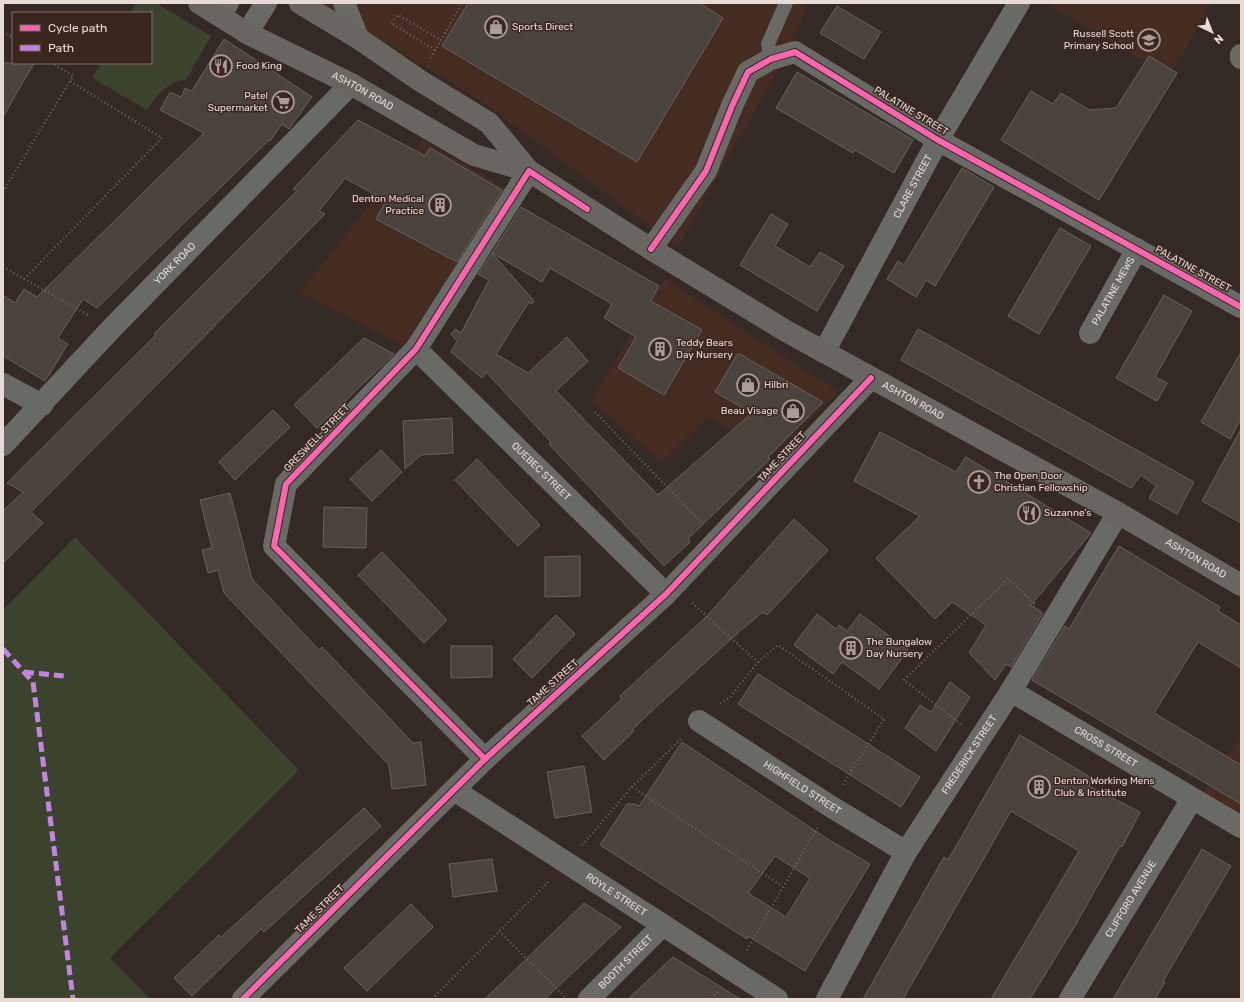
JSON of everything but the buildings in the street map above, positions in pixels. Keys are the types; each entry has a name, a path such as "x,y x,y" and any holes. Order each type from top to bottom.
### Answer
{"highway":[{"name":"ASHTON ROAD","path":"199,3 224,9 248,33 350,84 474,155 530,171"},
{"name":"ASHTON ROAD","path":"300,3 358,38 419,80 489,123 530,171 650,249 824,352 1118,513 1241,585"}],"street":[{"path":"248,33 266,3"},
{"path":"344,3 358,38"},
{"name":"CLARE STREET","path":"824,352 938,140 1019,3"},
{"name":"PALATINE STREET","path":"650,249 706,171 732,106 748,72 771,59 795,52 938,140 1241,307"},
{"name":"YORK ROAD","path":"3,445 42,405 112,328 350,84"},
{"name":"GRESWELL STREET","path":"485,759 274,546 286,484 416,349 530,171"},
{"name":"PALATINE MEWS","path":"1090,333 1137,249"},
{"name":"QUEBEC STREET","path":"416,349 666,594"},
{"name":"TAME STREET","path":"243,999 485,759 666,594 871,378"},
{"path":"3,384 42,405"},
{"name":"FREDERICK STREET","path":"827,999 906,852 1011,691 1118,513"},
{"name":"CROSS STREET","path":"1011,691 1241,827"},
{"name":"HIGHFIELD STREET","path":"699,721 830,806 906,852"},
{"name":"ROYLE STREET","path":"454,790 566,864 735,970 777,999"},
{"name":"CLIFFORD AVENUE","path":"1070,999 1192,799"},
{"name":"BOOTH STREET","path":"589,999 663,925"}],"lane":[{"path":"771,59 768,44 786,3"}],"path":[{"path":"441,40 398,15 391,23 435,50 441,40 462,3"},
{"path":"3,32 12,37"},
{"path":"3,192 73,76 54,64"},
{"path":"24,279 162,138 70,81"},
{"path":"3,267 112,328"},
{"path":"595,412 718,540"},
{"path":"980,738 904,680 1008,579 1053,621"},
{"path":"735,970 782,886 884,719 778,645 758,662"},
{"path":"632,787 782,886"},
{"path":"432,999 566,864"},
{"path":"499,931 567,999"}],"shaded area":[{"path":"320,3 807,3 800,25 783,61 678,247 481,101"},
{"name":"Russell Scott Primary School","path":"1045,3 1212,3 1170,76"},
{"path":"422,140 509,190 408,348 299,292"},
{"path":"665,279 839,392 771,456 709,417 661,462 591,400"},
{"path":"1241,737 1241,818 1202,795 1226,756"}],"green space":[{"path":"136,3 156,3 211,36 186,80 168,86 159,94 147,110 92,78 100,64 152,64 152,12 131,12"},
{"path":"75,537 299,770 110,958 150,999 3,999 3,610"}],"marked path":[{"path":"3,649 33,682 73,999"},
{"path":"24,672 64,676"}],"cycle path":[{"path":"651,249 706,171 732,106 748,72 771,59 795,52 938,140 1241,307"},
{"path":"485,759 274,546 286,484 416,349 529,171 587,209"},
{"path":"243,999 485,759 666,594 871,378"}],"place":[{"name":"Sports Direct","path":"496,27"},
{"name":"Russell Scott Primary School","path":"1149,40"},
{"name":"Food King","path":"221,66"},
{"name":"Patel Supermarket","path":"283,102"},
{"name":"Denton Medical Practice","path":"440,205"},
{"name":"Teddy Bears Day Nursery","path":"660,349"},
{"name":"Hilbri","path":"748,385"},
{"name":"Beau Visage","path":"793,411"},
{"name":"The Open Door Christian Fellowship","path":"979,482"},
{"name":"Suzanne's","path":"1029,513"},
{"name":"The Bungalow Day Nursery","path":"851,648"},
{"name":"Denton Working Mens Club & Institute","path":"1039,787"}]}
